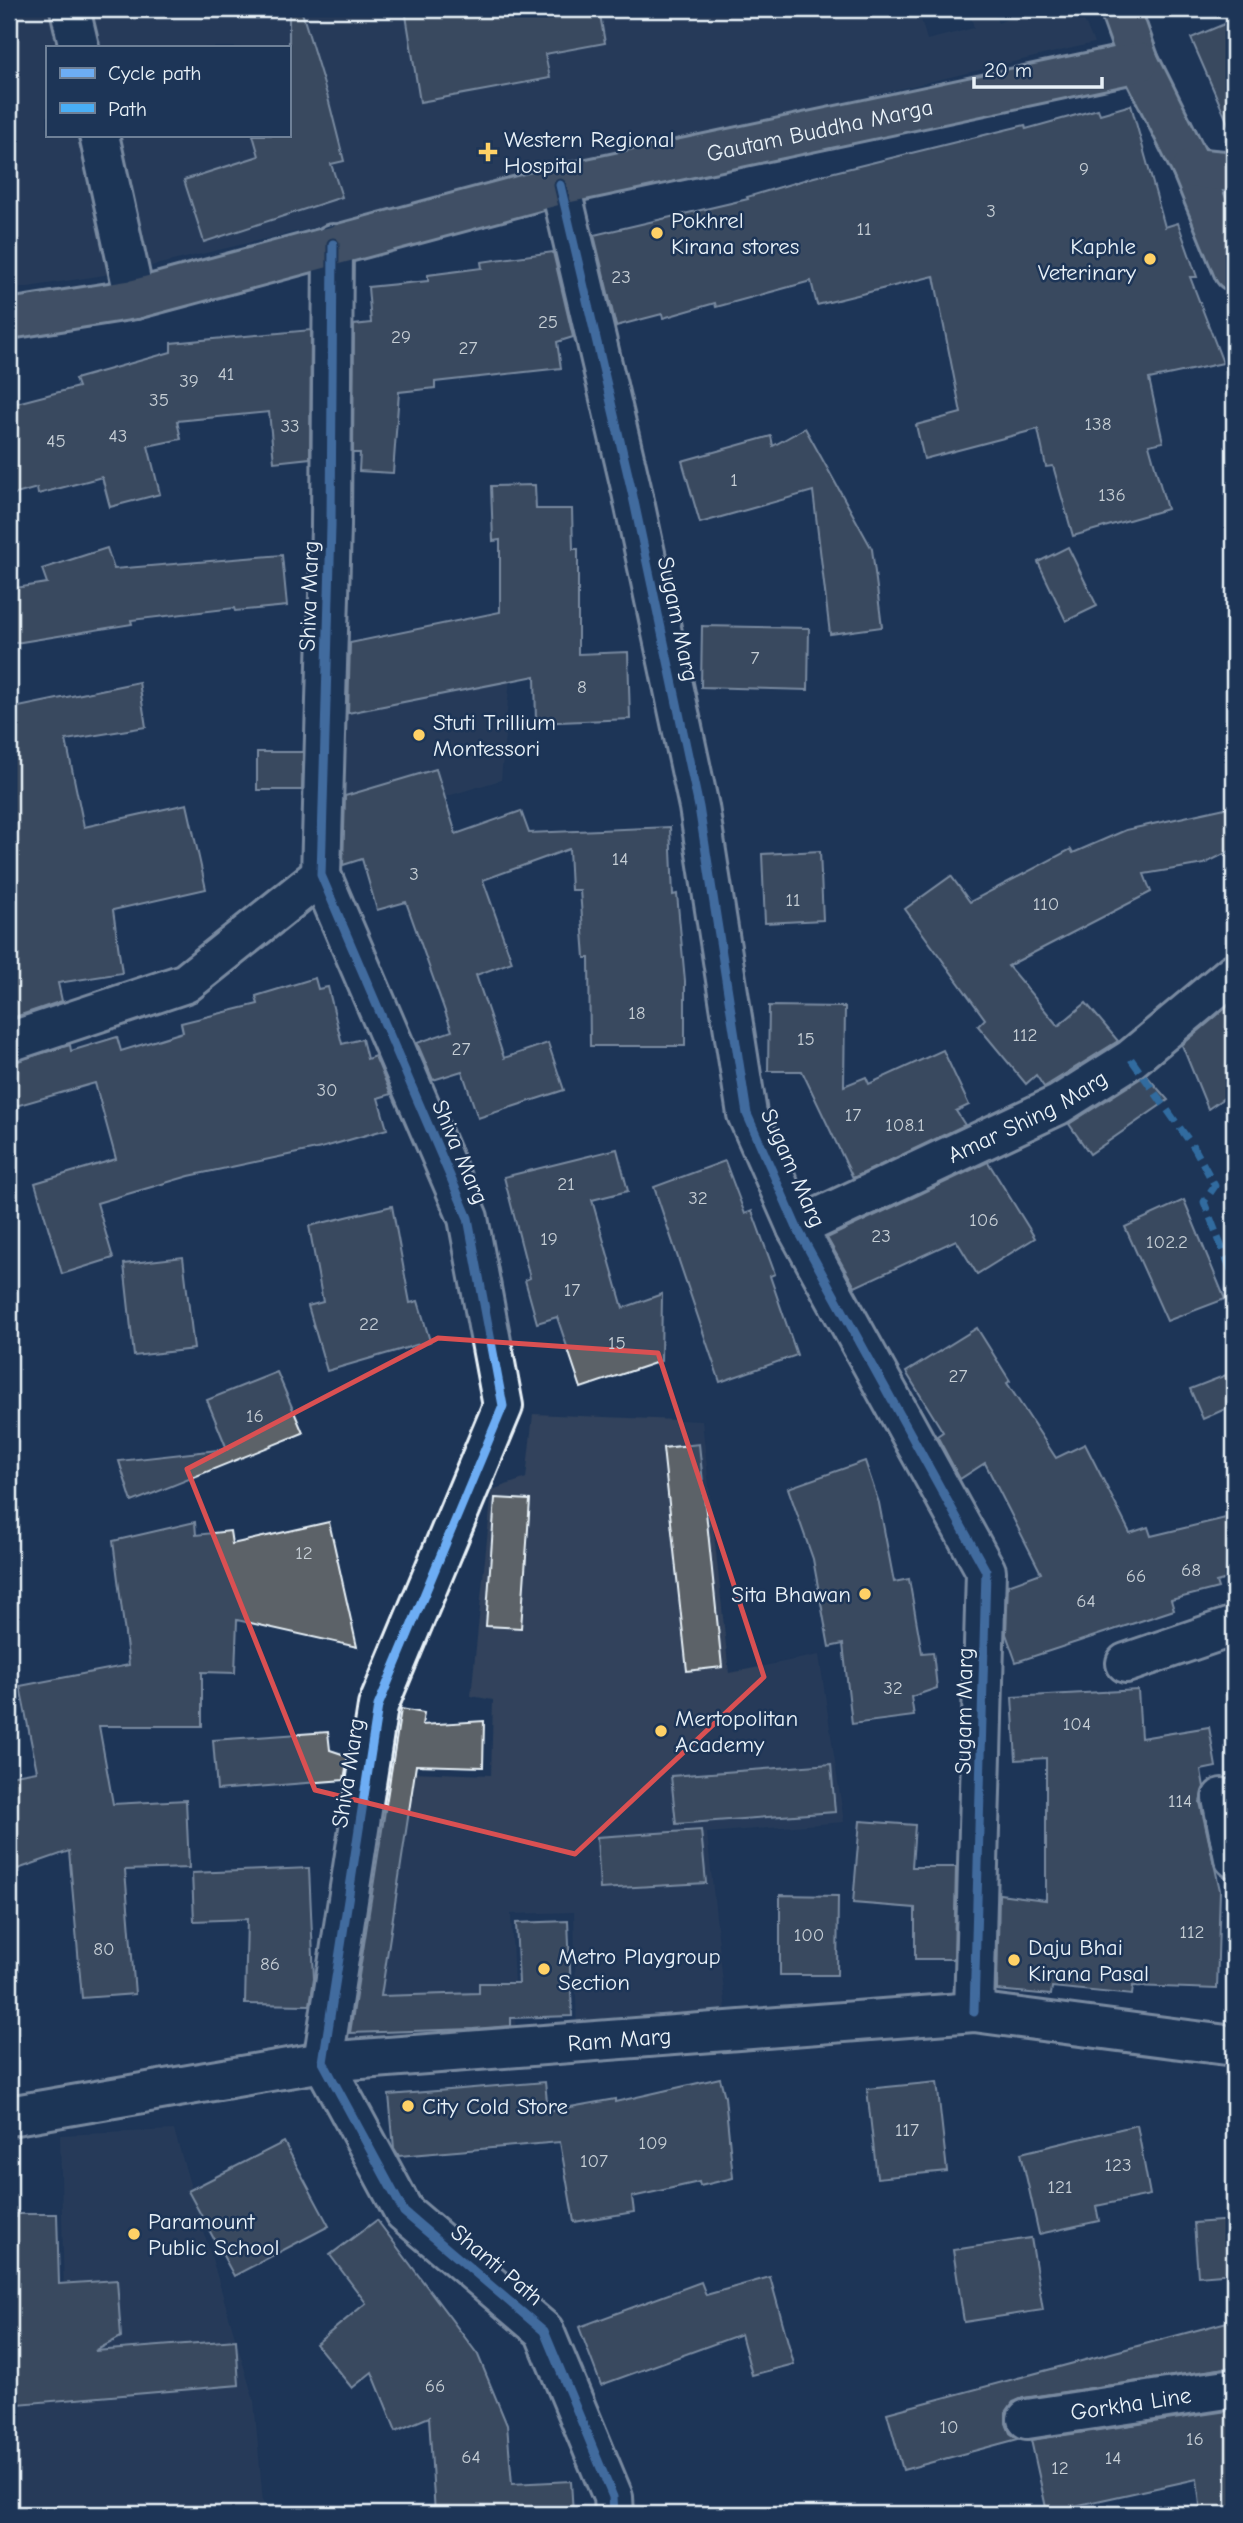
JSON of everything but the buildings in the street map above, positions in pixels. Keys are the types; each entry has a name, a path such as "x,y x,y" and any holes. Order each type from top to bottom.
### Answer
{"main road":[{"path":"1120,9 1139,62 1192,168 1234,271"},
{"name":"Gautam Buddha Marga","path":"9,319 135,299 333,244 457,215 560,185 1139,62"},
{"path":"1192,168 1234,172"}],"street":[{"path":"70,9 79,46"},
{"path":"99,136 135,299"},
{"name":"Sugam Marg","path":"560,185 632,492 699,807 747,1114 797,1228 986,1571 974,2012"},
{"name":"Shiva Marg","path":"323,2062 378,1706 503,1406 468,1218 321,875 331,526 333,244"},
{"path":"9,1042 186,983 321,875"},
{"name":"Amar Shing Marg","path":"797,1228 1058,1105 1132,1059 1234,973"},
{"path":"1126,1663 1234,1626"},
{"path":"1222,1798 1234,1858"},
{"name":"Ram Marg","path":"9,2116 323,2062 974,2012 1233,2040"},
{"name":"Shanti Path","path":"323,2062 404,2212 544,2331 613,2497 614,2514"},
{"name":"Gorkha Line","path":"1027,2418 1234,2388"}],"highlighted area":[{"path":"438,1338 658,1353 764,1677 575,1854 315,1790 187,1469"}],"shaded area":[{"name":"Western Regional Hospital","path":"9,9 405,9 421,102 469,94 455,9 496,9 511,86 550,78 536,9 552,9 559,51 605,43 599,9 918,9 927,40 974,28 969,9 992,9 998,23 1034,9 1079,9 1094,43 130,271 9,290","holes":["249,159 269,221 204,242 184,181"]},
{"name":"Stuti Trillium Montessori","path":"399,658 510,677 501,780 374,818 331,825 329,673"},
{"name":"Mertopolitan Academy","path":"533,1414 702,1421 729,1673 819,1655 844,1822 707,1833 728,2029 577,2036 574,1912 511,1914 516,2037 331,2043 379,1763 413,1772 491,1775 493,1700 471,1696 492,1490 526,1478"},
{"name":"Paramount Public School","path":"174,2130 254,2401 264,2514 9,2514 9,2335 65,2333 60,2135"}],"marked path":[{"path":"1131,1059 1195,1149 1215,1186 1204,1202 1234,1278"}],"cycle path":[{"path":"560,185 632,492 699,807 747,1114 797,1228 986,1571 974,2012"},
{"path":"333,244 331,526 321,875 468,1218 503,1406 378,1706 323,2062 404,2212 544,2331 613,2497 614,2514"}],"place":[{"name":"Western Regional Hospital","path":"488,152"},
{"name":"Pokhrel Kirana stores","path":"657,233"},
{"name":"Kaphle Veterinary","path":"1150,259"},
{"name":"Stuti Trillium Montessori","path":"419,735"},
{"name":"Sita Bhawan","path":"865,1594"},
{"name":"Mertopolitan Academy","path":"661,1731"},
{"name":"Daju Bhai Kirana Pasal","path":"1014,1960"},
{"name":"Metro Playgroup Section","path":"544,1969"},
{"name":"City Cold Store","path":"408,2106"},
{"name":"Paramount Public School","path":"134,2234"}]}
